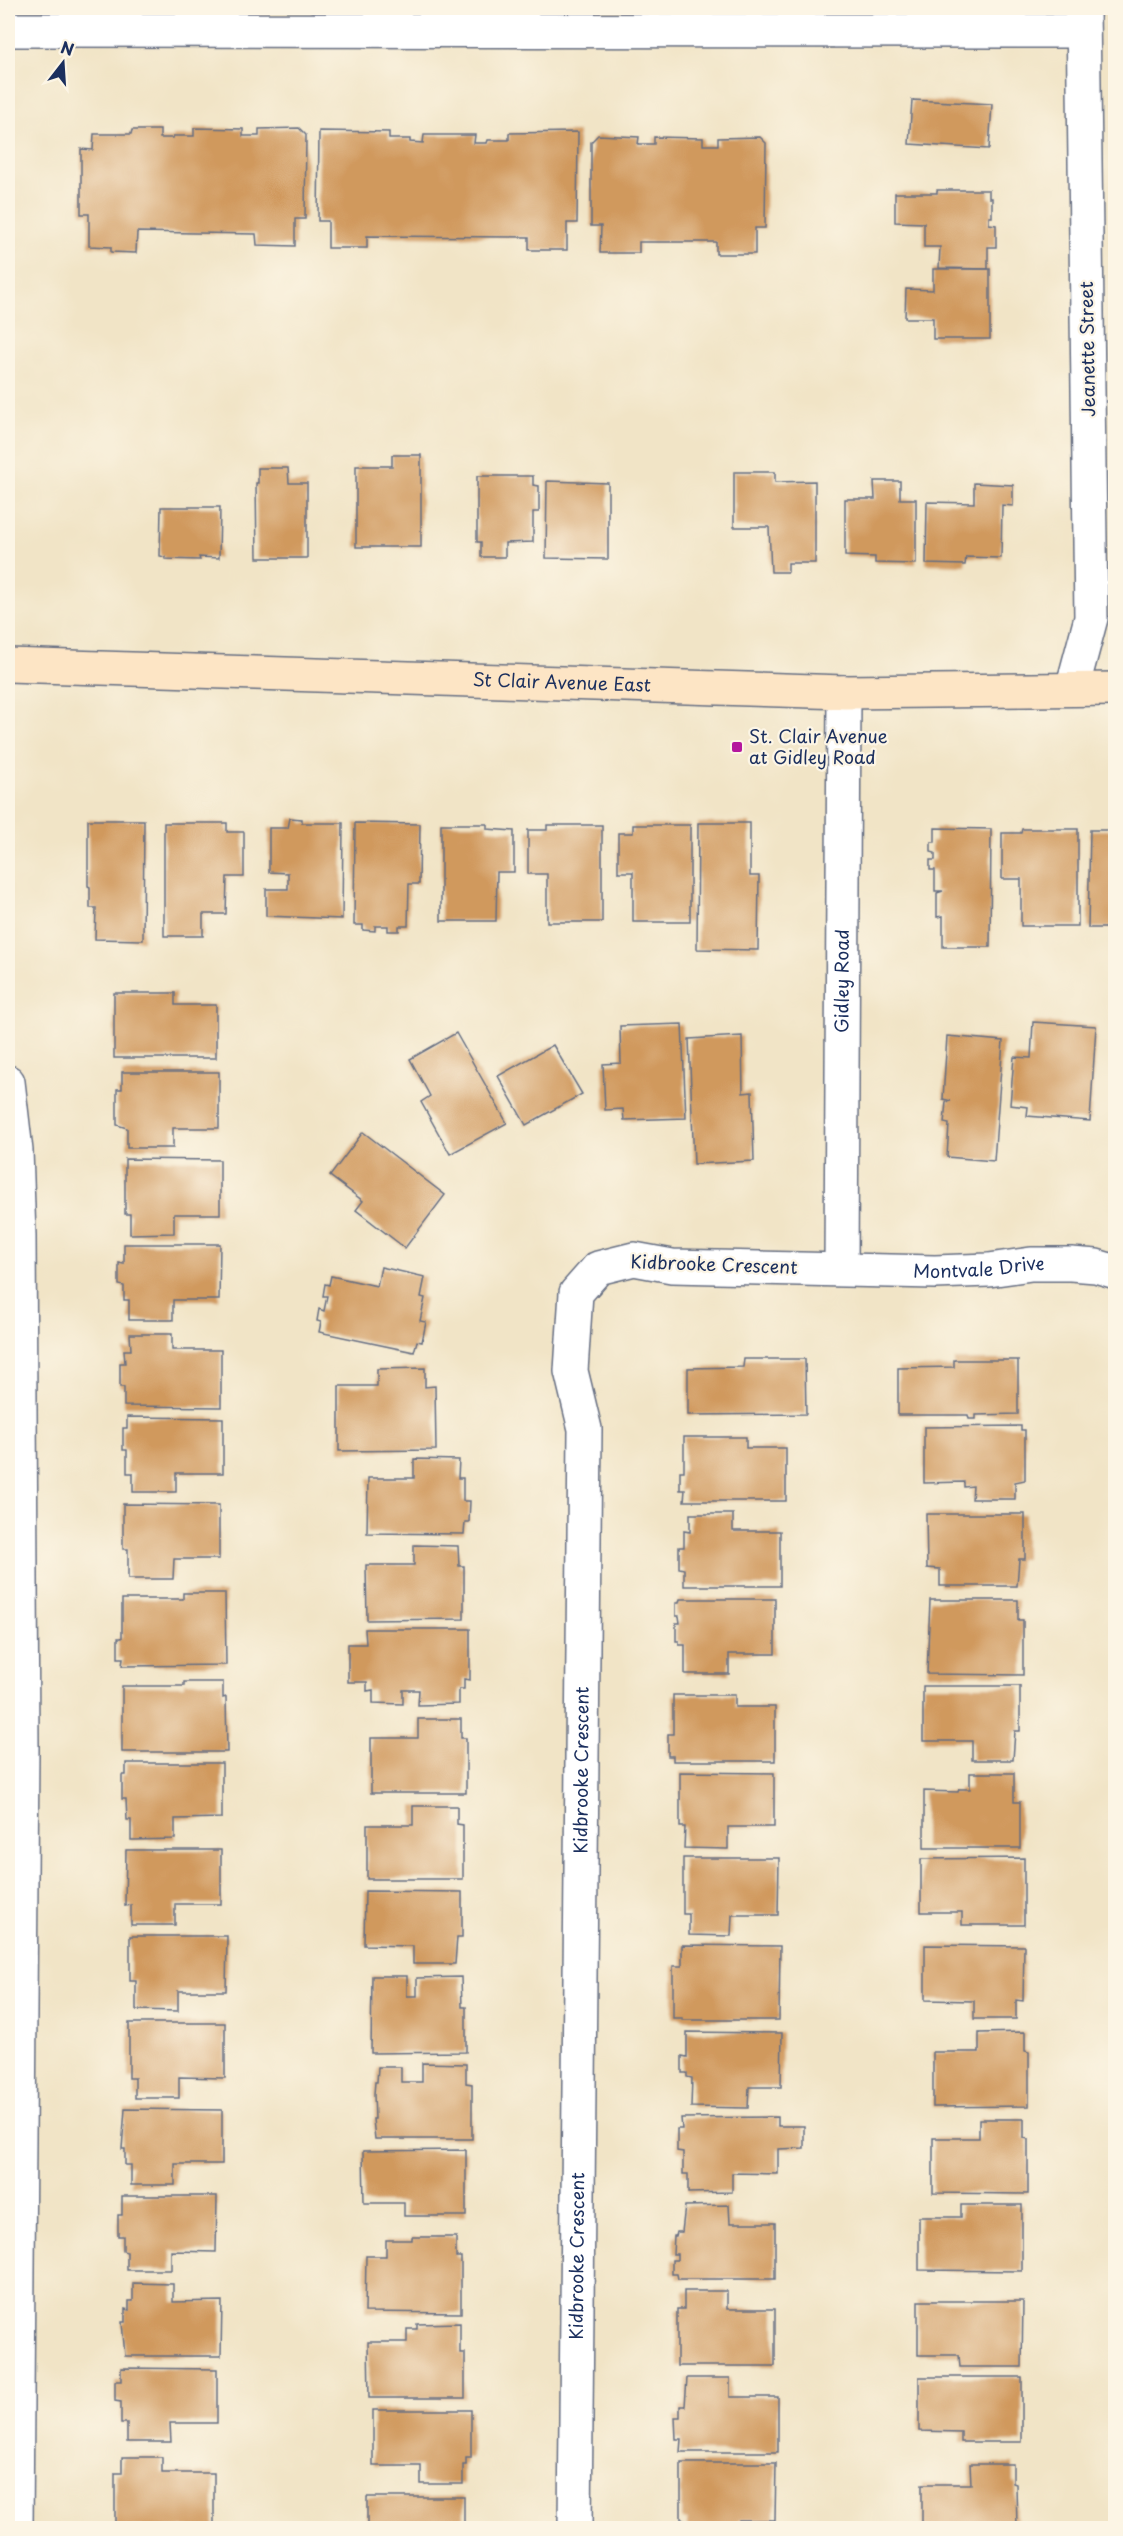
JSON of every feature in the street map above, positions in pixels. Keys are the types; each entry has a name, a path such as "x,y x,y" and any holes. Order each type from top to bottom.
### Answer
{"main road":[{"name":"St Clair Avenue East","path":"8,665 844,692 1116,688"}],"street":[{"path":"8,30 1083,19"},
{"name":"Jeanette Street","path":"1072,689 1091,618 1083,19"},
{"name":"Gidley Road","path":"841,1269 844,692"},
{"path":"8,1082 16,1151 13,1293 22,1748 16,2529"},
{"name":"Kidbrooke Crescent","path":"575,2529 585,1429 571,1371 576,1293 598,1268 634,1259 672,1266 841,1269"},
{"name":"Montvale Drive","path":"841,1269 935,1272 989,1270 1031,1264 1071,1264 1096,1266 1116,1272"}],"building":[{"path":"912,100 992,104 989,149 909,144"},
{"path":"194,128 243,129 243,136 259,136 259,129 299,128 306,135 305,219 295,219 295,246 257,245 256,234 137,232 136,253 111,252 111,247 89,246 89,214 81,214 81,149 93,150 94,134 131,134 132,130 160,130 160,138 173,138 173,136 194,136"},
{"path":"319,131 389,132 389,139 410,139 410,142 423,143 424,135 475,135 474,143 487,143 488,140 509,140 509,133 578,132 577,223 567,223 567,250 529,250 529,237 367,236 367,248 328,248 328,221 318,221"},
{"path":"598,135 639,137 638,144 654,144 654,137 703,138 703,145 718,145 718,138 760,137 766,143 765,228 755,228 755,254 716,254 716,242 639,242 639,253 600,253 601,226 591,226 591,142"},
{"path":"937,190 989,190 989,198 992,198 992,217 989,217 989,224 996,225 996,247 988,247 988,269 939,268 940,247 924,247 924,223 895,222 895,193 937,193"},
{"path":"933,269 990,269 990,339 933,339 933,318 905,318 906,289 933,290"},
{"path":"392,455 421,455 421,547 356,547 356,466 392,466"},
{"path":"258,468 288,468 289,483 307,483 307,558 257,558 256,483 258,483"},
{"path":"734,472 775,472 775,482 815,481 815,563 788,563 788,572 771,572 769,527 734,527"},
{"path":"477,476 533,476 533,485 539,486 539,512 533,512 533,542 505,543 505,557 481,557 481,542 477,542"},
{"path":"547,481 608,483 608,559 546,558"},
{"path":"874,481 900,481 900,499 916,499 916,564 875,563 875,557 845,556 845,499 875,499"},
{"path":"974,483 1013,485 1013,506 1002,505 1001,558 966,557 965,565 926,564 927,502 974,503"},
{"path":"161,507 220,507 219,558 165,559 160,556"},
{"path":"290,818 302,819 302,823 343,823 342,919 266,916 266,889 288,889 288,873 269,872 269,828 288,828"},
{"path":"88,820 144,820 143,940 95,939 96,908 90,908 90,887 88,886"},
{"path":"164,823 227,823 227,832 244,832 244,877 227,877 226,914 203,914 203,936 164,936"},
{"path":"355,823 420,824 419,884 409,884 408,926 399,926 399,931 388,931 388,926 375,926 375,931 363,930 363,925 354,925"},
{"path":"698,823 750,823 750,876 759,876 758,950 697,949"},
{"path":"441,824 487,824 487,829 514,831 514,872 497,872 496,921 441,921"},
{"path":"547,825 602,825 602,922 547,922 547,874 528,874 528,830 547,830"},
{"path":"633,825 690,825 690,922 633,922 633,872 618,872 618,833 633,833"},
{"path":"935,828 991,829 990,947 943,947 943,916 937,917 937,893 943,891 935,891 935,870 930,870 930,860 935,860 935,853 931,852 931,842 935,842"},
{"path":"1022,829 1078,829 1078,926 1021,926 1021,879 1002,879 1002,833 1021,833"},
{"path":"1090,830 1116,830 1116,928 1088,928"},
{"path":"114,993 175,993 175,1005 216,1005 216,1058 114,1058"},
{"path":"1033,1022 1096,1026 1090,1121 1027,1116 1028,1107 1010,1105 1014,1057 1031,1058"},
{"path":"682,1024 686,1118 624,1120 623,1109 605,1110 603,1064 621,1063 620,1026"},
{"path":"456,1033 507,1123 450,1154 421,1102 430,1096 410,1059"},
{"path":"742,1036 743,1093 752,1092 754,1161 694,1164 689,1039"},
{"path":"947,1036 1003,1041 994,1161 947,1157 949,1124 944,1123 946,1102 951,1101 943,1099"},
{"path":"553,1045 582,1094 526,1125 498,1076"},
{"path":"122,1072 219,1072 219,1128 173,1128 173,1148 127,1148 127,1128 117,1125 117,1089 122,1089"},
{"path":"363,1132 445,1195 405,1248 356,1210 363,1201 330,1176"},
{"path":"125,1159 220,1160 220,1214 174,1214 174,1233 130,1234 130,1214 125,1214"},
{"path":"124,1244 220,1244 219,1300 173,1300 173,1320 129,1320 129,1300 124,1300 124,1286 119,1285 119,1263 124,1264"},
{"path":"381,1267 425,1277 421,1297 425,1298 420,1321 426,1322 422,1342 417,1341 414,1352 319,1332 321,1322 317,1321 319,1309 324,1311 327,1296 323,1296 325,1284 329,1285 331,1276 377,1286"},
{"path":"130,1334 172,1334 172,1350 221,1350 221,1407 124,1406 124,1387 120,1387 120,1363 125,1363 124,1350 131,1350"},
{"path":"744,1359 805,1359 806,1414 688,1415 688,1368 743,1367"},
{"path":"954,1360 1018,1360 1018,1414 976,1415 976,1419 969,1419 968,1415 898,1415 898,1368 954,1367"},
{"path":"425,1368 425,1387 435,1386 436,1450 339,1451 339,1386 377,1386 377,1369"},
{"path":"127,1417 223,1418 223,1473 176,1473 176,1492 133,1492 133,1473 127,1473 127,1450 123,1450 123,1428 127,1428"},
{"path":"1021,1426 1021,1430 1025,1430 1025,1480 1015,1482 1015,1499 972,1499 973,1486 964,1487 964,1482 924,1483 924,1427"},
{"path":"684,1437 746,1437 746,1448 786,1448 786,1501 684,1501 685,1490 680,1490 680,1471 684,1471"},
{"path":"414,1459 459,1460 458,1478 463,1478 463,1501 470,1501 469,1522 465,1522 464,1534 367,1533 368,1478 414,1478"},
{"path":"123,1504 219,1505 219,1559 174,1559 173,1579 128,1579 128,1549 123,1549"},
{"path":"690,1514 733,1514 733,1531 780,1531 780,1586 684,1586 684,1569 679,1568 679,1547 684,1547 684,1531 690,1532"},
{"path":"926,1514 1025,1514 1025,1559 1019,1559 1017,1586 940,1586 940,1569 927,1568"},
{"path":"414,1545 458,1546 459,1566 464,1566 464,1619 367,1620 366,1565 414,1565"},
{"path":"183,1593 225,1593 226,1665 122,1666 123,1658 118,1658 118,1638 122,1638 122,1599 183,1599"},
{"path":"680,1599 775,1599 775,1654 729,1654 729,1674 685,1674 685,1645 679,1645 679,1641 676,1641 676,1623 680,1623 679,1616 676,1616 676,1603 679,1603"},
{"path":"930,1600 1018,1600 1018,1620 1023,1620 1023,1675 927,1674"},
{"path":"365,1629 470,1629 470,1680 464,1679 464,1689 459,1689 459,1704 418,1705 419,1690 403,1690 403,1704 373,1703 373,1690 367,1691 367,1682 348,1682 348,1644 366,1644"},
{"path":"184,1682 223,1682 223,1698 226,1697 227,1752 122,1752 122,1686 184,1686"},
{"path":"923,1686 1020,1686 1020,1731 1015,1731 1013,1760 972,1760 972,1741 923,1741"},
{"path":"673,1695 735,1695 735,1707 775,1707 775,1761 673,1761 673,1756 668,1756 668,1734 673,1734"},
{"path":"418,1719 461,1719 461,1738 466,1738 466,1793 371,1793 371,1738 418,1738"},
{"path":"126,1763 222,1763 222,1818 175,1819 175,1839 131,1840 131,1820 127,1820 126,1799 122,1799 122,1775 126,1775"},
{"path":"680,1772 774,1773 774,1827 728,1827 728,1849 684,1848 685,1827 680,1827"},
{"path":"970,1773 1014,1773 1014,1802 1020,1802 1020,1848 924,1848 924,1791 958,1792 959,1789 970,1789"},
{"path":"413,1806 457,1806 457,1824 463,1825 463,1879 367,1879 367,1825 413,1825"},
{"path":"126,1850 221,1850 221,1904 175,1904 175,1925 131,1925 131,1905 125,1906"},
{"path":"683,1858 779,1858 778,1915 732,1915 731,1936 689,1935 689,1914 683,1914"},
{"path":"1024,1858 1024,1925 962,1925 962,1912 921,1912 921,1859"},
{"path":"365,1891 462,1892 462,1937 457,1937 455,1964 413,1964 413,1946 364,1945"},
{"path":"130,1936 227,1936 226,1991 178,1991 178,2011 136,2010 136,1981 130,1981"},
{"path":"682,1945 780,1946 779,2020 682,2020 682,2018 673,2018 673,1966 682,1966"},
{"path":"925,1945 1024,1946 1023,2001 1016,2000 1016,2019 974,2019 974,2001 925,2000"},
{"path":"372,1976 407,1976 407,1996 417,1996 417,1978 461,1977 462,2007 466,2007 466,2052 371,2053"},
{"path":"129,2023 225,2023 225,2078 179,2077 179,2098 135,2098 135,2078 129,2078"},
{"path":"687,2032 782,2033 781,2087 749,2087 748,2108 691,2107 692,2078 687,2077 687,2073 682,2073 682,2056 687,2057"},
{"path":"1025,2032 1025,2051 1029,2052 1029,2106 933,2107 933,2052 979,2052 979,2033"},
{"path":"422,2063 466,2064 466,2083 472,2084 472,2139 375,2139 374,2094 378,2067 401,2067 401,2082 422,2082"},
{"path":"125,2109 222,2110 222,2164 175,2164 175,2185 131,2185 131,2165 125,2165 125,2149 122,2149"},
{"path":"778,2117 778,2126 804,2126 804,2148 778,2149 778,2174 732,2173 732,2192 688,2193 688,2174 683,2174 683,2152 677,2151 677,2129 682,2129 681,2118"},
{"path":"979,2119 1024,2119 1024,2138 1028,2139 1028,2194 933,2193 933,2138 979,2138"},
{"path":"466,2150 466,2216 404,2216 404,2203 364,2203 363,2151"},
{"path":"122,2196 217,2196 216,2252 171,2251 171,2270 127,2270 127,2252 123,2251 123,2236 118,2236 118,2215 122,2215"},
{"path":"729,2205 730,2223 775,2223 775,2279 678,2279 677,2274 672,2274 672,2260 677,2260 677,2254 673,2254 674,2236 677,2232 682,2232 685,2206"},
{"path":"961,2205 1022,2205 1022,2271 919,2270 919,2217 961,2217"},
{"path":"412,2237 456,2237 456,2257 461,2257 461,2313 365,2312 366,2256 386,2256 386,2240 412,2240"},
{"path":"133,2283 173,2284 173,2302 222,2301 221,2356 125,2356 122,2322 125,2322 125,2309 129,2310 129,2301 133,2301"},
{"path":"684,2291 727,2291 727,2309 775,2309 775,2366 677,2366 677,2309 684,2309"},
{"path":"918,2301 1023,2301 1022,2367 960,2367 959,2355 918,2355"},
{"path":"460,2323 460,2353 465,2353 465,2398 369,2398 368,2342 407,2342 407,2329 417,2329 417,2324"},
{"path":"121,2368 217,2369 217,2423 170,2423 171,2442 127,2442 127,2423 121,2423 121,2402 115,2401 115,2381 121,2381"},
{"path":"919,2377 1022,2377 1022,2442 961,2442 961,2432 919,2431"},
{"path":"687,2378 730,2378 730,2397 778,2397 778,2452 680,2452 681,2439 676,2439 675,2417 680,2417 680,2406 685,2406"},
{"path":"373,2410 471,2410 471,2458 466,2458 466,2465 463,2465 463,2484 421,2484 421,2466 373,2466"},
{"path":"122,2457 162,2457 162,2473 214,2473 214,2528 115,2528 115,2473 122,2473"},
{"path":"681,2463 776,2463 775,2520 739,2520 739,2528 687,2528 687,2520 681,2519"},
{"path":"970,2464 1013,2464 1017,2528 922,2528 922,2484 971,2484"},
{"path":"367,2497 464,2497 464,2528 367,2528"}],"place":[{"name":"St. Clair Avenue at Gidley Road","path":"737,747"}]}
